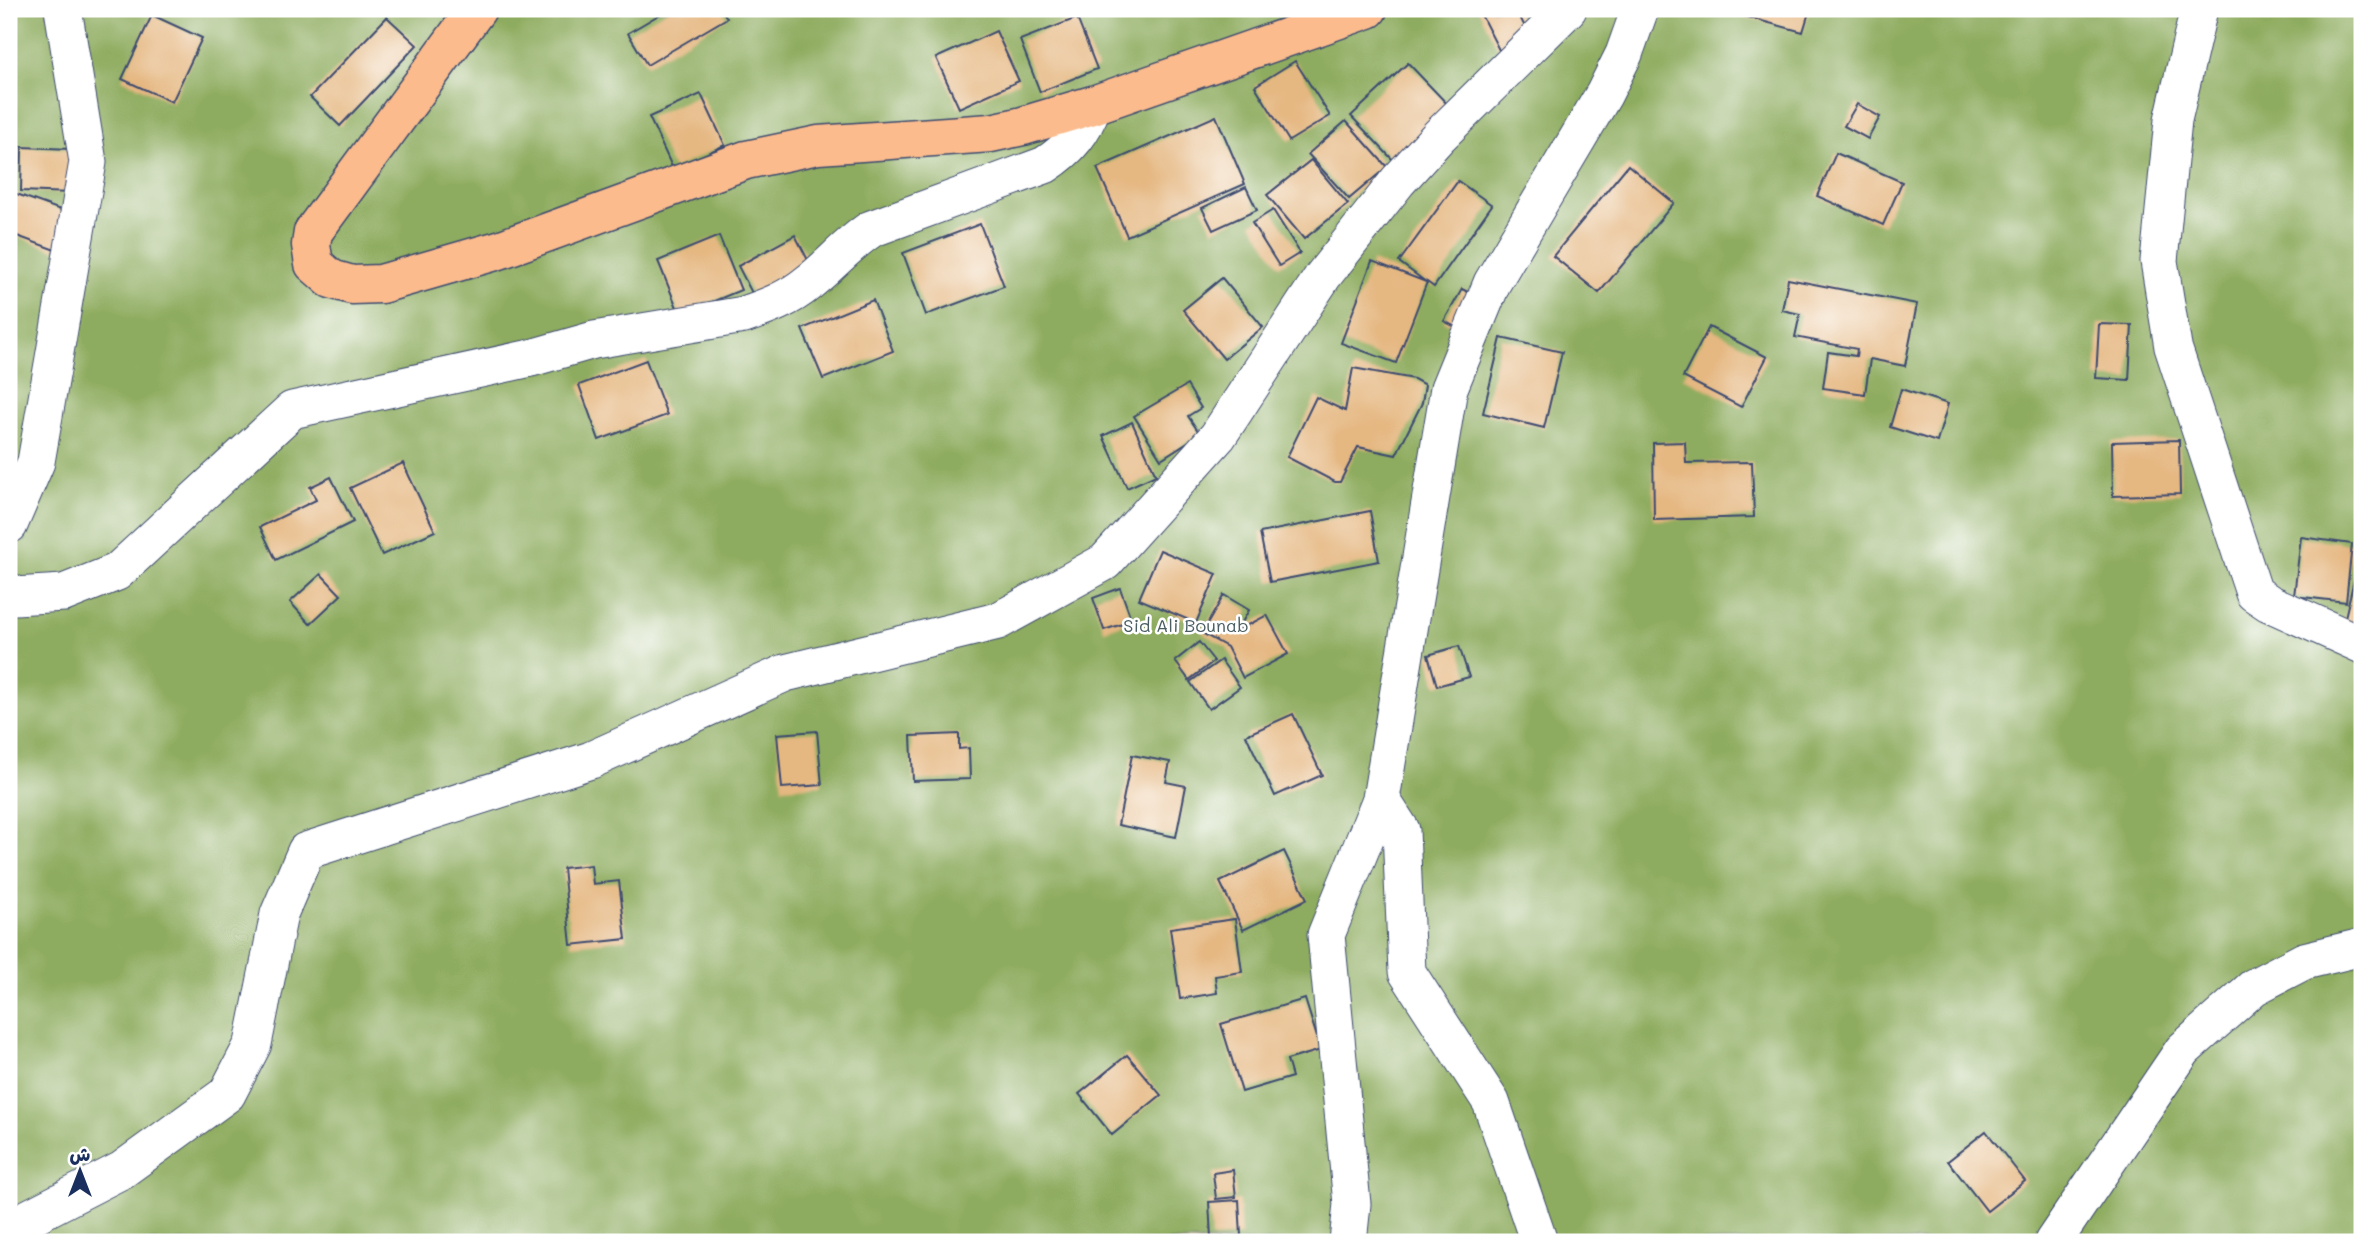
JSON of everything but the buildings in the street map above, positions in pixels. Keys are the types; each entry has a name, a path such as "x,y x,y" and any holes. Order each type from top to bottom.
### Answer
{"main road":[{"path":"477,9 313,232 311,245 314,264 331,279 352,285 381,284 499,250 746,160 818,145 991,133 1093,105 1368,9"}],"street":[{"path":"9,525 36,462 88,162 63,9"},
{"path":"9,1228 122,1170 227,1094 253,1044 279,914 306,851 592,760 785,674 998,621 1105,562 1218,436 1323,276 1391,190 1439,136 1568,9"},
{"path":"1348,1242 1352,1203 1326,934 1381,799 1449,388 1492,283 1604,94 1624,54 1640,9"},
{"path":"2199,9 2173,120 2159,261 2173,348 2254,593 2269,603 2362,645"},
{"path":"9,591 15,596 64,593 117,572 292,410 531,358 594,340 744,315 767,307 808,283 870,229 1045,165 1062,154 1076,140 1087,123 1093,105"},
{"path":"1381,799 1401,830 1407,972 1491,1102 1539,1242"},
{"path":"2053,1242 2183,1050 2254,987 2304,961 2362,947"}],"green space":[{"name":"Sid Ali Bounab","path":"9,9 2362,9 2362,1242 9,1242"}]}
